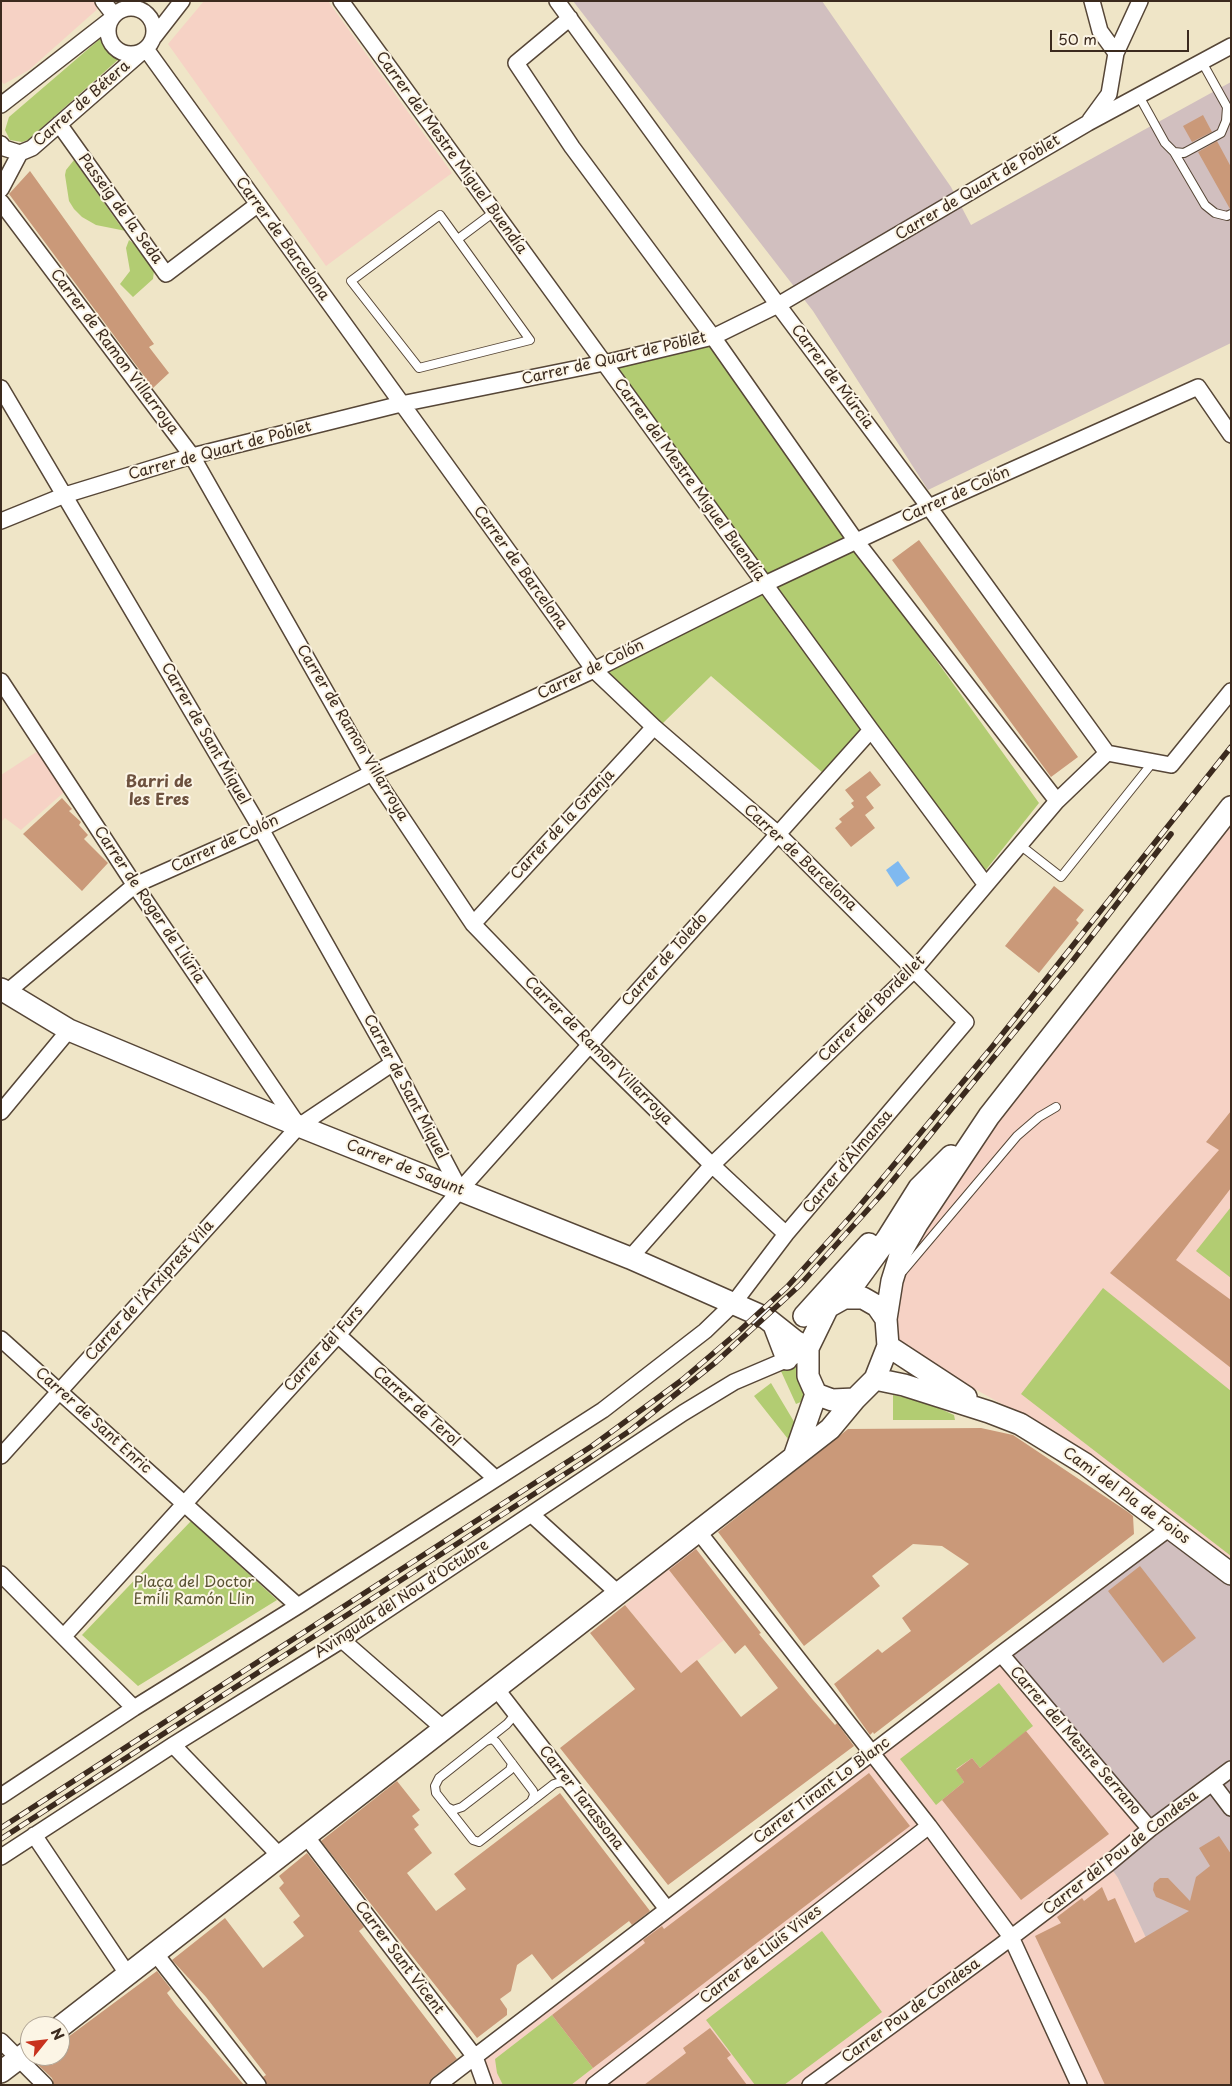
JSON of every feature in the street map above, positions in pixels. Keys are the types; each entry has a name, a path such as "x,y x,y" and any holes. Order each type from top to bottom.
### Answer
{"street":[{"path":"103,1 117,12"},
{"name":"Carrer de Bétera","path":"1,189 20,153 32,148 147,46 182,1"},
{"name":"Carrer del Mestre Miguel Buendía","path":"341,1 870,730 986,884"},
{"name":"Carrer de Múrcia","path":"558,1 778,305 929,506 1107,753"},
{"path":"1092,1 1100,30 1116,52"},
{"path":"1088,123 1109,94 1116,52 1140,1"},
{"path":"1,105 117,12 126,8 142,10 152,22 147,46 130,54 117,50 112,45 108,33 117,12"},
{"path":"570,18 516,63 572,147 713,337 856,540 1056,801"},
{"name":"Carrer de Barcelona","path":"147,46 257,204 594,670 654,727 778,834 966,1022"},
{"name":"Carrer de Quart de Poblet","path":"1,521 65,495 192,456 401,404 604,363 713,337 778,305 1088,123 1231,46"},
{"name":"Passeig de la Seda","path":"59,124 166,274 257,204"},
{"name":"Carrer de Bétera","path":"1,144 4,148 20,153"},
{"name":"Carrer de Ramon Villarroya","path":"1,202 192,456 372,773 472,924 712,1166 786,1234"},
{"name":"Carrer de Colón","path":"4,991 136,885 261,829 372,773 594,670 765,584 929,506 1198,387 1231,434"},
{"name":"Carrer de Sant Miquel","path":"1,388 261,829 393,1062 460,1190"},
{"name":"Carrer de Roger de Llúria","path":"1,681 299,1126"},
{"path":"1107,753 1171,765 1231,691"},
{"name":"Carrer de la Granja","path":"472,924 654,727"},
{"name":"Carrer de Toledo","path":"460,1190 870,730"},
{"name":"Carrer del Bordellet","path":"630,1258 712,1166 915,969 1056,801 1107,753"},
{"path":"70,2019 495,1687 830,1429 875,1379 888,1346 886,1319 892,1281 901,1252 917,1224 989,1116 1231,807"},
{"name":"Carrer de Sagunt","path":"4,991 69,1030 299,1126 630,1258 770,1322 808,1350"},
{"name":"Carrer d'Almansa","path":"732,1304 786,1234 966,1022"},
{"path":"1,1112 69,1030"},
{"name":"Carrer de l'Arxiprest Vila","path":"1,1456 299,1126 393,1062"},
{"path":"804,1316 919,1188 989,1116"},
{"path":"794,1457 816,1394 808,1376 808,1350 836,1303 887,1240 919,1188"},
{"name":"Carrer del Furs","path":"184,1503 338,1335 460,1190"},
{"path":"787,1359 770,1322 804,1316 836,1303 863,1298 877,1306 886,1319"},
{"path":"1,1796 134,1708 298,1606 603,1410 705,1331 732,1304"},
{"name":"Carrer de Terol","path":"338,1335 495,1478"},
{"name":"Carrer de Sant Enric","path":"1,1339 184,1503"},
{"name":"Camí del Pla de Foios","path":"888,1346 989,1412"},
{"name":"Avinguda del Nou d'Octubre","path":"1,1857 173,1745 342,1640 734,1382 808,1350"},
{"name":"Camí del Pla de Foios","path":"875,1379 904,1385 1020,1424 1086,1464 1231,1574"},
{"path":"816,1394 832,1400 855,1399"},
{"path":"64,1636 184,1503 298,1606"},
{"path":"532,1514 618,1593"},
{"name":"Carrer Tirant Lo Blanc","path":"438,2085 1001,1654 1171,1527"},
{"path":"698,1531 929,1826 1011,1937 1078,2085"},
{"path":"1,1574 134,1708"},
{"path":"342,1640 443,1728"},
{"name":"Carrer del Mestre Serrano","path":"1001,1654 1150,1829"},
{"name":"Carrer Tarassona","path":"495,1687 667,1909"},
{"path":"173,1745 280,1856"},
{"name":"Carrer del Pou de Condesa","path":"1011,1937 1231,1769"},
{"path":"1212,1783 1231,1808"},
{"name":"Carrer de Lluís Vives","path":"594,2085 929,1826"},
{"path":"34,1835 128,1975"},
{"name":"Carrer Sant Vicent","path":"306,1836 475,2057 485,2085"},
{"name":"Carrer Pou de Condesa","path":"810,2085 1011,1937"},
{"path":"155,1953 258,2085"},
{"path":"1,2041 20,2052"},
{"path":"1,2072 20,2057"},
{"path":"32,2066 45,2085"}],"lane":[{"path":"1174,152 1184,153 1221,133 1226,121 1227,107 1202,62"},
{"path":"1139,96 1165,143 1174,152 1204,205 1215,213 1227,216 1231,214"},
{"path":"1226,121 1231,129"},
{"path":"458,239 494,212"},
{"path":"440,215 458,239 530,340 419,368 351,281 440,215"},
{"path":"1020,845 1061,877 1153,762"},
{"path":"892,1281 899,1276 1017,1136 1039,1117 1056,1107"},
{"path":"513,1710 511,1720 436,1782 436,1793 474,1840 479,1842 554,1784 561,1782 571,1786"},
{"path":"486,1741 492,1739 496,1742 533,1790 534,1795 530,1803"},
{"path":"446,1806 453,1810 462,1807 510,1770 512,1763"}],"shaded area":[{"path":"1,1 99,1 102,5 29,70 4,84 1,81"},
{"path":"204,1 328,1 452,173 326,266 168,44"},
{"path":"573,1 822,1 951,187 971,225 1231,82 1231,343 928,490 813,311"},
{"path":"44,747 70,787 21,830 5,818 1,822 1,775"},
{"path":"1231,822 1231,1567 1079,1447 894,1344 900,1278 940,1200 1025,1082"},
{"path":"1171,1527 1231,1574 1231,2085 1215,2085 1118,1878 1108,1864 1149,1829 1001,1654"},
{"path":"695,1547 727,1590 701,1612 724,1640 681,1673 625,1605"},
{"path":"1001,1654 1150,1829 1108,1864 1118,1878 1216,2085 485,2085 475,2057"}],"green space":[{"path":"101,38 111,54 120,58 28,140 22,142 10,140 5,130 9,117"},
{"path":"74,160 119,224 126,231 96,225 82,217 74,209 69,201 65,175 66,170"},
{"path":"129,240 154,271 153,279 133,297 120,284 130,271 126,248"},
{"path":"710,343 848,540 768,577 612,365"},
{"path":"854,546 1039,803 985,871 773,585"},
{"path":"764,587 864,728 823,773 711,676 662,724 603,670"},
{"path":"1231,1207 1231,1278 1196,1251"},
{"path":"1103,1288 1231,1391 1231,1556 1021,1394"},
{"path":"795,1365 798,1368 805,1397 803,1401 796,1404 780,1369"},
{"path":"771,1383 796,1425 788,1439 754,1396"},
{"path":"893,1395 923,1401 954,1415 955,1420 893,1420"},
{"name":"Plaça del Doctor Emili Ramón Llin","path":"191,1521 277,1600 138,1686 82,1635"},
{"path":"999,1683 1033,1726 980,1768 972,1758 956,1769 964,1782 936,1805 900,1759"},
{"path":"822,1931 882,2012 784,2085 755,2085 706,2020"},
{"path":"552,2015 593,2068 571,2085 503,2085 497,2073 495,2059"}],"water":[{"path":"898,861 910,878 897,887 886,870"}],"building":[{"path":"1203,115 1212,132 1192,142 1183,126"},
{"path":"1217,141 1231,167 1230,209 1198,152"},
{"path":"30,171 154,344 149,347 169,373 153,388 9,194"},
{"path":"919,540 1078,757 1051,777 892,560"},
{"path":"870,771 881,785 866,797 874,808 865,815 875,828 851,847 835,828 842,822 839,819 854,807 851,803 854,801 845,790"},
{"path":"62,798 72,809 69,811 81,822 79,825 88,835 84,839 108,863 82,891 23,834"},
{"path":"1054,886 1084,910 1076,920 1079,923 1039,973 1005,946"},
{"path":"1231,1111 1231,1188 1176,1260 1231,1300 1231,1368 1110,1273 1219,1150 1206,1142"},
{"path":"981,1428 1013,1435 1128,1512 1133,1516 1134,1534 874,1734 873,1732 870,1735 834,1684 878,1649 882,1653 911,1631 902,1618 969,1564 942,1546 913,1544 872,1576 880,1586 804,1646 718,1532 848,1429"},
{"path":"696,1549 761,1633 759,1634 813,1700 835,1725 837,1723 854,1746 668,1885 560,1748 635,1689 590,1633 625,1605 681,1673 697,1660 741,1717 778,1688 745,1645 735,1654 669,1570"},
{"path":"1140,1566 1196,1638 1163,1663 1108,1591"},
{"path":"1026,1731 1109,1834 1021,1900 942,1800 964,1782 956,1770 972,1758 980,1768"},
{"path":"869,1773 910,1826 593,2068 552,2015 645,1943 643,1940 662,1926 664,1929"},
{"path":"397,1781 420,1810 412,1816 419,1825 414,1829 432,1853 407,1873 436,1911 466,1889 454,1874 560,1793 650,1911 632,1925 629,1921 552,1980 532,1954 517,1965 511,1991 500,1999 507,2009 507,2015 477,2038 321,1841"},
{"path":"1219,1836 1231,1854 1231,2085 1105,2085 1035,1936 1061,1923 1057,1917 1082,1898 1084,1901 1102,1887 1108,1901 1115,1898 1135,1943 1189,1911 1156,1897 1153,1890 1154,1883 1160,1878 1168,1878 1190,1901 1196,1877 1210,1866 1199,1848"},
{"path":"307,1853 364,1927 359,1931 457,2059 432,2078 429,2085 267,2085 263,2077 266,2075 206,1997 172,1960 225,1918 263,1968 304,1936 293,1922 300,1916 279,1888 284,1883 279,1876"},
{"path":"157,1971 171,1989 167,1993 176,2005 244,2085 54,2085 52,2078 39,2066 70,2066 70,2036"},
{"path":"710,2028 731,2055 727,2058 747,2085 644,2085 686,2053 683,2048"}],"railway":[{"path":"1,1828 592,1446 682,1380 737,1333 787,1287 852,1215 992,1047 1231,747"},
{"path":"1,1839 585,1461 631,1430 716,1362 800,1285 881,1195 1071,963 1171,834"}],"district":[{"name":"Barri de les Eres","path":"159,792"}]}
